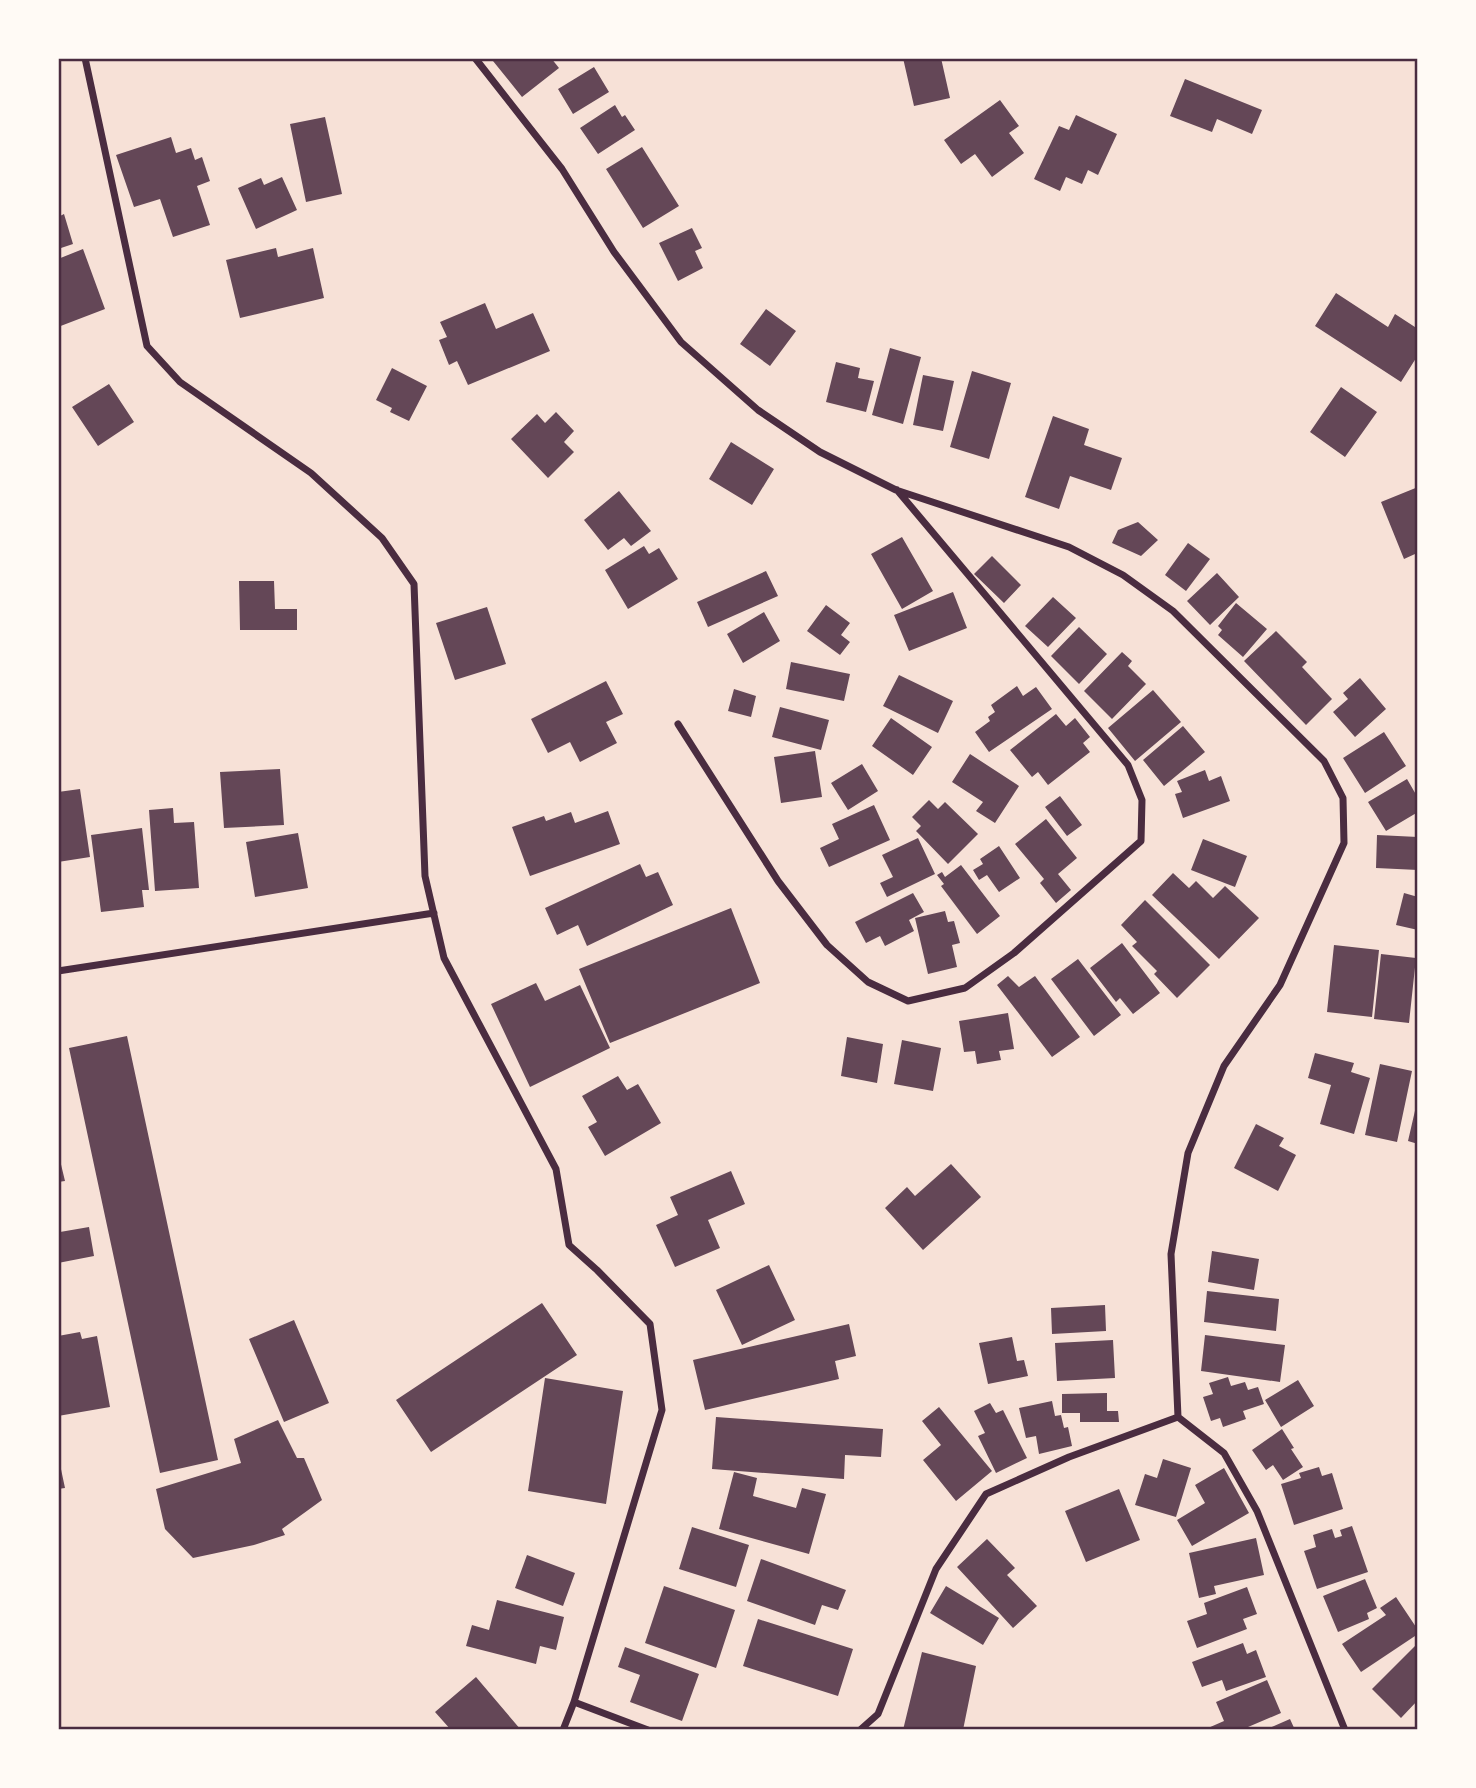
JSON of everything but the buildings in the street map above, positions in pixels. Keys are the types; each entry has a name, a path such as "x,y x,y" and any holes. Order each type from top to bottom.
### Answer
{"street":[{"path":"85,58 147,346 180,382 311,473 382,538 414,584 425,876 444,958 556,1169 569,1245 597,1269 650,1324 662,1410 574,1702 563,1730"},
{"path":"475,58 562,169 614,252 681,342 758,410 820,452 896,490 1069,547 1123,575 1173,611 1324,761 1343,798 1343,843 1280,985 1224,1066 1188,1153 1171,1254 1178,1417 1224,1453 1257,1511 1345,1730"},
{"path":"678,724 778,881 827,944 868,982 908,1001 965,988 1014,953 1141,841 1142,800 1128,765 896,490"},
{"path":"58,971 434,913"},
{"path":"860,1730 878,1714 936,1569 986,1494 1069,1457 1178,1417"},
{"path":"574,1702 648,1730"}]}
